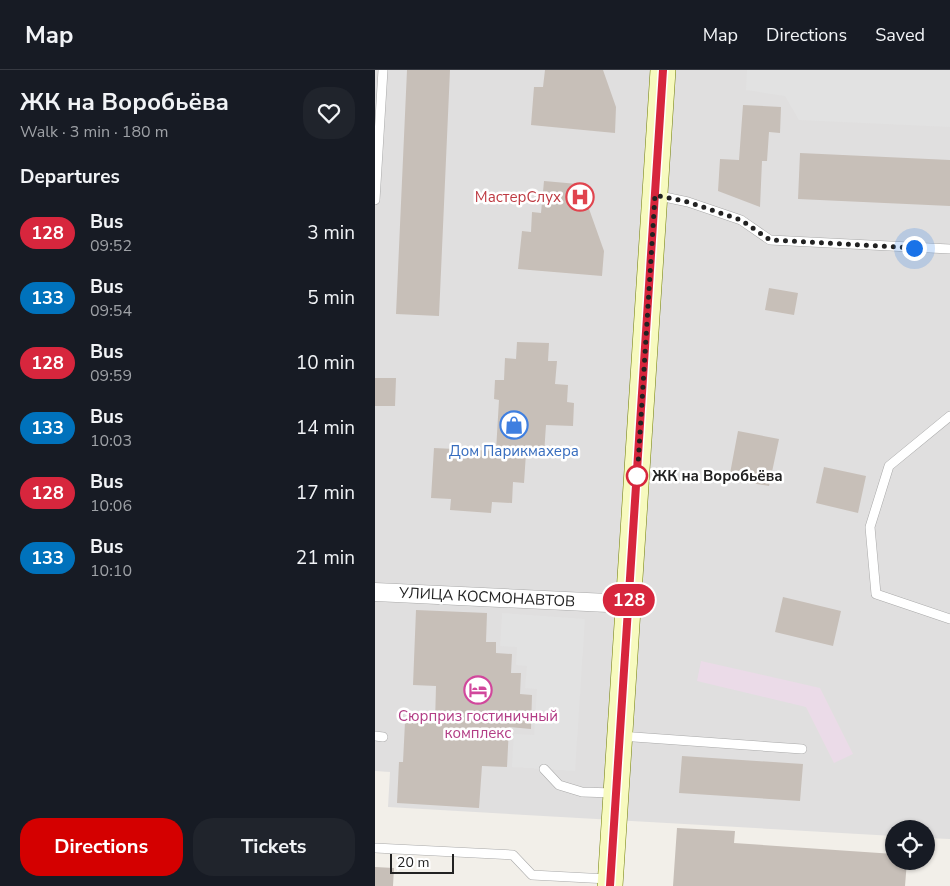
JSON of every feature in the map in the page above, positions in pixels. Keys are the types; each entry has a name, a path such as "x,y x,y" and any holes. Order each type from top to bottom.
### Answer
{"main road":[{"path":"610,883 663,70"}],"street":[{"name":"УЛИЦА КОСМОНАВТОВ","path":"375,592 629,604"}],"lane":[{"path":"375,200 377,127 383,70"},
{"path":"655,195 688,202 741,220 770,240 950,249"},
{"path":"950,416 889,466 870,527 876,594 950,619"},
{"path":"620,736 802,749"},
{"path":"544,769 559,785 582,792 616,793"},
{"path":"375,848 513,855 532,874 610,883"}],"shaded area":[{"path":"375,70 950,70 950,839 935,838 935,820 885,820 885,835 388,807 390,772 375,771"},
{"path":"747,70 950,70 950,127 799,120 785,96 746,90"},
{"path":"502,613 585,619 575,771 512,767 514,734 534,735 537,689 525,688 527,666 516,665 517,647 500,646"},
{"path":"701,661 820,688 853,754 834,763 806,707 697,681"}],"building":[{"path":"407,70 450,70 439,316 396,314"},
{"path":"545,70 603,70 616,107 615,133 531,125 534,87 543,87"},
{"path":"743,105 781,107 780,133 769,132 767,161 762,161 760,207 718,191 720,159 739,160"},
{"path":"800,153 950,160 950,206 798,199"},
{"path":"544,181 589,185 588,206 604,251 602,276 518,269 522,231 531,232 532,212 541,213"},
{"path":"769,288 798,293 794,315 765,310"},
{"path":"517,342 549,343 548,361 557,361 555,384 568,385 567,402 574,403 573,426 546,425 544,454 526,453 524,483 513,482 512,503 492,502 491,513 450,510 451,499 431,498 434,448 496,451 499,400 494,399 495,380 504,380 505,358 516,359"},
{"path":"375,378 396,378 395,406 375,406"},
{"path":"738,431 779,439 769,486 729,479"},
{"path":"824,467 866,476 858,513 816,503"},
{"path":"783,597 841,611 833,646 775,632"},
{"name":"Сюрприз гостиничный комплекс","path":"416,610 487,613 486,642 496,642 496,653 512,654 511,673 521,673 520,694 532,695 531,729 509,727 507,767 482,766 479,808 397,803 399,762 403,762 405,722 435,723 436,686 413,685"},
{"path":"682,756 803,764 800,801 679,793"},
{"path":"677,828 735,831 734,843 885,853 885,870 906,870 905,886 673,886"},
{"path":"375,867 394,868 393,886 375,886"}],"bus line":[{"name":"128","path":"610,886 663,70"}],"place":[{"name":"МастерСлух","path":"580,197"},
{"name":"Дом Парикмахера","path":"514,425"},
{"name":"ЖК на Воробьёва","path":"637,476"},
{"name":"Сюрприз гостиничный комплекс","path":"478,690"}],"route":[{"path":"637,476 637,481 655,195 688,202 741,220 770,240 914,248"}]}
